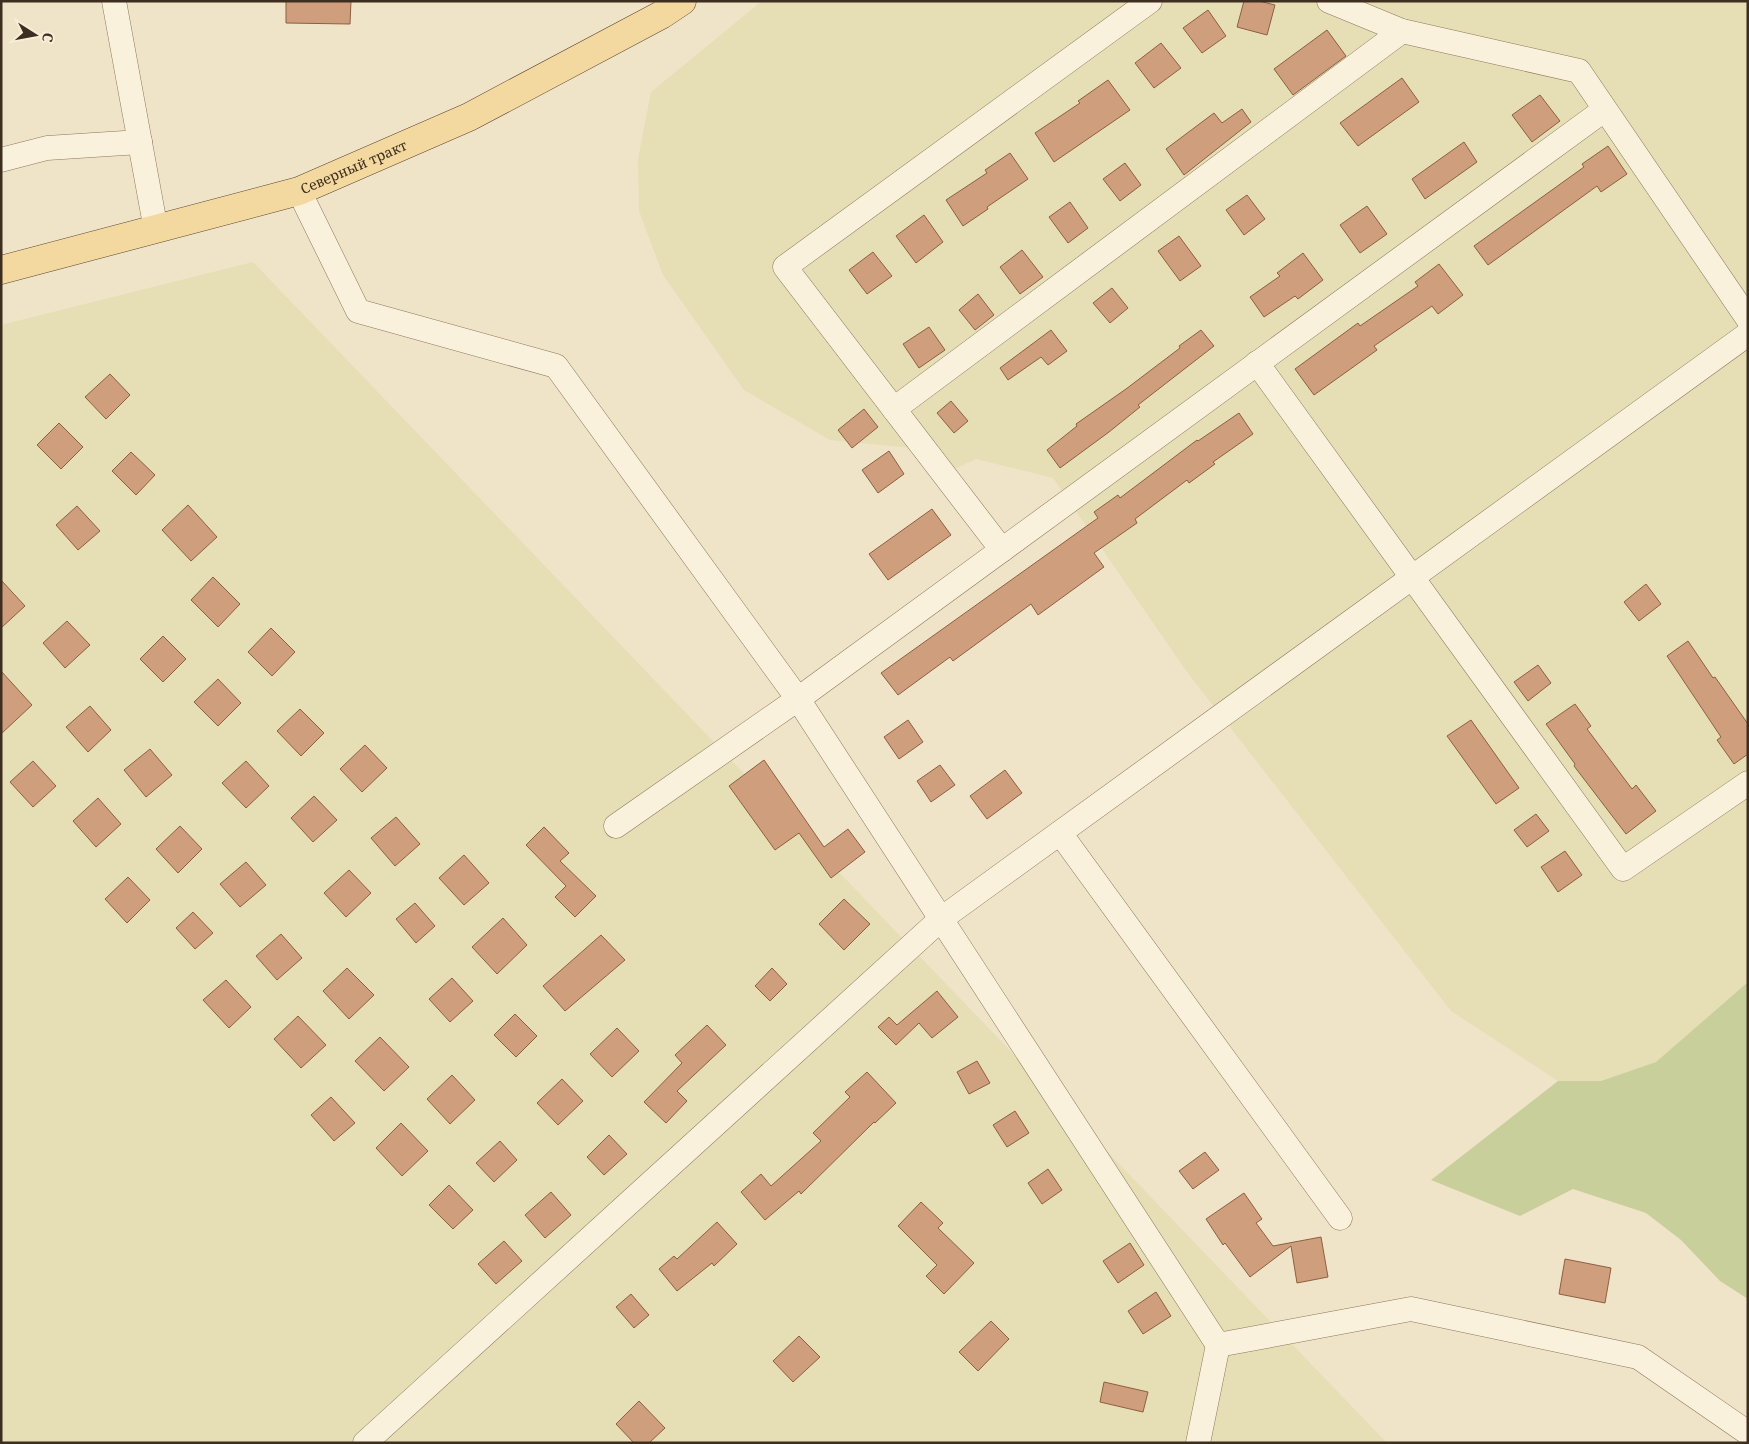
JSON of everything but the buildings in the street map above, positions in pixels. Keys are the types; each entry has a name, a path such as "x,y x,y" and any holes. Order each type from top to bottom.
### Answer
{"main road":[{"name":"Северный тракт","path":"1,270 299,191 469,117 661,15 682,1"}],"street":[{"path":"114,1 156,230"},
{"path":"1002,550 785,267 1150,1"},
{"path":"1329,1 1402,31 1579,71 1748,319"},
{"path":"894,409 1402,31"},
{"path":"616,826 798,698 1604,110"},
{"path":"1,160 47,148 140,142"},
{"path":"299,191 358,311 556,366 798,698 1218,1344 1198,1443"},
{"path":"365,1443 941,919 1748,334"},
{"path":"1257,363 1623,869 1748,783"},
{"path":"1060,833 1340,1218"},
{"path":"1218,1344 1411,1309 1638,1357 1748,1433"}],"shaded area":[{"path":"762,1 1748,1 1748,982 1656,1062 1601,1081 1558,1081 1451,1011 1187,672 1053,478 976,459 950,471 922,449 830,440 744,390 663,275 639,211 638,159 651,92"},
{"path":"253,262 1387,1443 1,1443 1,325"}],"green space":[{"path":"1748,982 1748,1299 1720,1281 1681,1240 1646,1213 1573,1189 1520,1216 1431,1180 1558,1081 1601,1081 1656,1062"}]}
